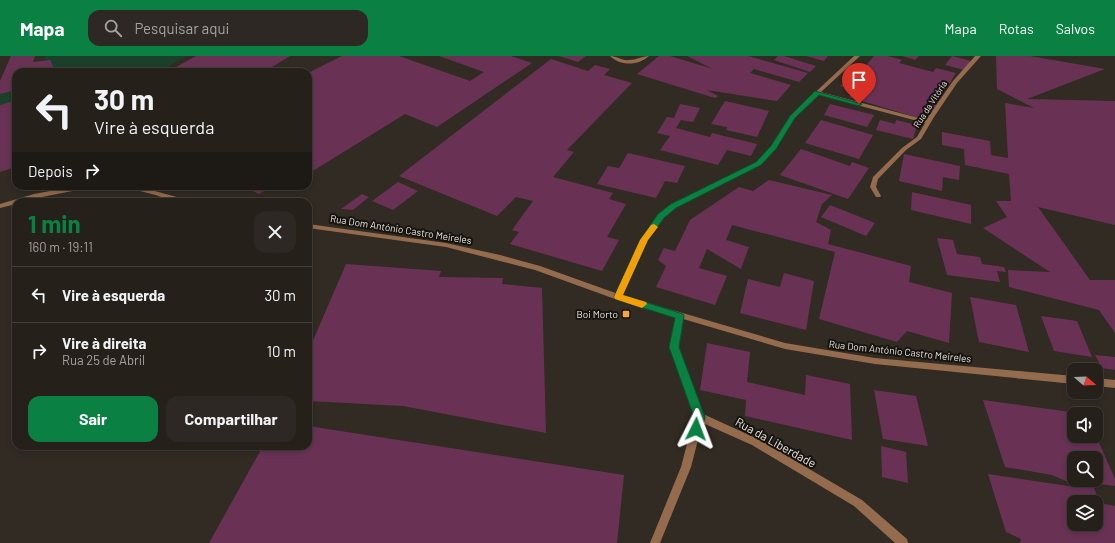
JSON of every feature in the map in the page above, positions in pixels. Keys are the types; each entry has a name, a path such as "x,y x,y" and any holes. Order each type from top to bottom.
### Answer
{"street":[{"path":"613,56 620,61 629,62 636,61 646,56"},
{"path":"618,297 644,240 661,216 674,206 759,163 774,148 792,117 857,56"},
{"name":"Rua da Vitória","path":"878,196 873,187 875,178 904,149 919,138 955,82 978,56"},
{"path":"817,93 928,122"},
{"path":"27,198 66,190"},
{"path":"143,190 172,198"},
{"path":"0,206 12,202"},
{"name":"Rua Dom António Castro Meireles","path":"312,227 459,248 537,268 618,297 786,346 831,355 875,361 1067,379"},
{"path":"655,543 686,467 699,417 674,347 680,316"},
{"path":"1103,383 1115,384"},
{"name":"Rua da Liberdade","path":"699,417 755,442 858,503 903,543"}],"green space":[{"path":"45,56 187,56 166,68 48,68 44,61"},
{"path":"12,90 12,101 0,105 0,93"}],"building":[{"path":"11,56 35,56 33,62 50,60 54,68 12,68 12,91 0,94 0,81"},
{"path":"196,56 290,56 270,68 174,68"},
{"path":"342,56 399,56 470,81 484,72 439,56 511,56 532,63 437,127 405,114 312,172 312,71"},
{"path":"559,56 586,56 578,62"},
{"path":"659,56 670,56 713,69 687,56 748,56 808,73 799,82 754,69 750,73 791,85 777,101 707,90 718,96 715,98 637,74"},
{"path":"778,56 784,56 816,66 810,72 774,60"},
{"path":"806,56 828,56 824,61"},
{"path":"874,56 888,56 902,60 899,63 933,72 936,68 956,73 932,113 927,111 922,119 849,97 854,90 840,86 850,75 856,77"},
{"path":"902,56 919,56 915,60"},
{"path":"952,56 971,61 964,70 945,65"},
{"path":"996,56 1030,56 1105,69 1027,99 1115,101 1115,225 1038,207 1090,280 1115,280 1115,333 1099,310 1009,287 1008,270 1050,272 983,228 1007,217 996,201 1011,201 1009,174 965,165 964,149 942,145 942,132 990,141 991,155 1008,158 1005,103 1034,108 997,89"},
{"path":"551,59 588,71 595,65 610,69 604,75 632,83 567,150 574,152 553,177 613,193 609,199 626,204 607,237 619,240 602,271 510,244 519,232 512,230 533,201 516,197 497,216 399,176"},
{"path":"12,101 12,168 0,172 0,105"},
{"path":"725,101 769,111 757,137 726,130 727,127 711,124"},
{"path":"680,104 700,108 693,122 681,120 676,128 710,137 712,133 757,144 751,156 727,150 718,165 660,150 670,136 657,133 667,117 674,118"},
{"path":"830,104 874,115 867,127 824,115"},
{"path":"821,120 873,135 859,159 805,143"},
{"path":"880,120 895,124 896,120 917,125 913,139 876,130"},
{"path":"801,149 850,166 852,162 869,168 848,199 780,175"},
{"path":"628,153 685,166 677,183 665,181 656,198 597,184 608,166 619,168"},
{"path":"904,154 960,166 959,180 943,177 942,191 899,181"},
{"path":"769,180 832,195 822,204 816,222 831,230 828,244 911,266 909,282 952,293 949,343 907,331 897,342 819,319 835,252 732,225 726,240 749,247 741,269 707,249 699,268 727,276 715,305 656,287 666,266 658,260 664,248 675,251 690,220 739,187 753,191"},
{"path":"398,182 418,191 393,210 372,201"},
{"path":"251,190 266,190 259,194"},
{"path":"912,192 971,205 971,224 911,210"},
{"path":"362,194 369,197 353,210 341,209"},
{"path":"830,205 875,223 866,236 821,217"},
{"path":"937,238 953,240 957,254 980,257 982,264 1004,267 1006,272 997,271 1000,282 947,275"},
{"path":"346,264 441,271 439,277 503,278 502,284 542,288 546,433 403,406 312,401 312,343"},
{"path":"784,273 814,281 806,330 740,313 748,279 780,287"},
{"path":"970,297 1016,305 1029,352 979,342"},
{"path":"1041,316 1077,321 1092,357 1054,351"},
{"path":"707,343 750,352 747,382 805,395 806,375 850,384 852,440 745,416 746,400 700,390"},
{"path":"1095,355 1115,357 1115,370 1103,368 1103,363 1099,363"},
{"path":"874,390 916,396 928,446 883,439"},
{"path":"983,400 1067,411 1067,443 1099,443 1103,451 1067,451 1067,482 1052,475 1005,467"},
{"path":"312,427 624,475 617,543 209,543 261,450 312,450"},
{"path":"881,446 906,452 908,483 882,477"},
{"path":"1103,452 1115,479 1115,486 1103,484"},
{"path":"988,474 1067,486 1067,487 1082,488 1080,487 1094,487 1097,495 1067,495 1067,531 1103,531 1103,504 1115,506 1115,543 1020,543 1021,539 1006,532"}],"slow traffic":[{"path":"642,304 618,297 644,240 654,227"}],"place":[{"name":"Boi Morto","path":"626,314"}],"route":[{"path":"696,429 699,417 674,347 680,316 618,297 644,240 661,216 674,206 759,163 774,148 792,117 817,93 859,104"}]}
